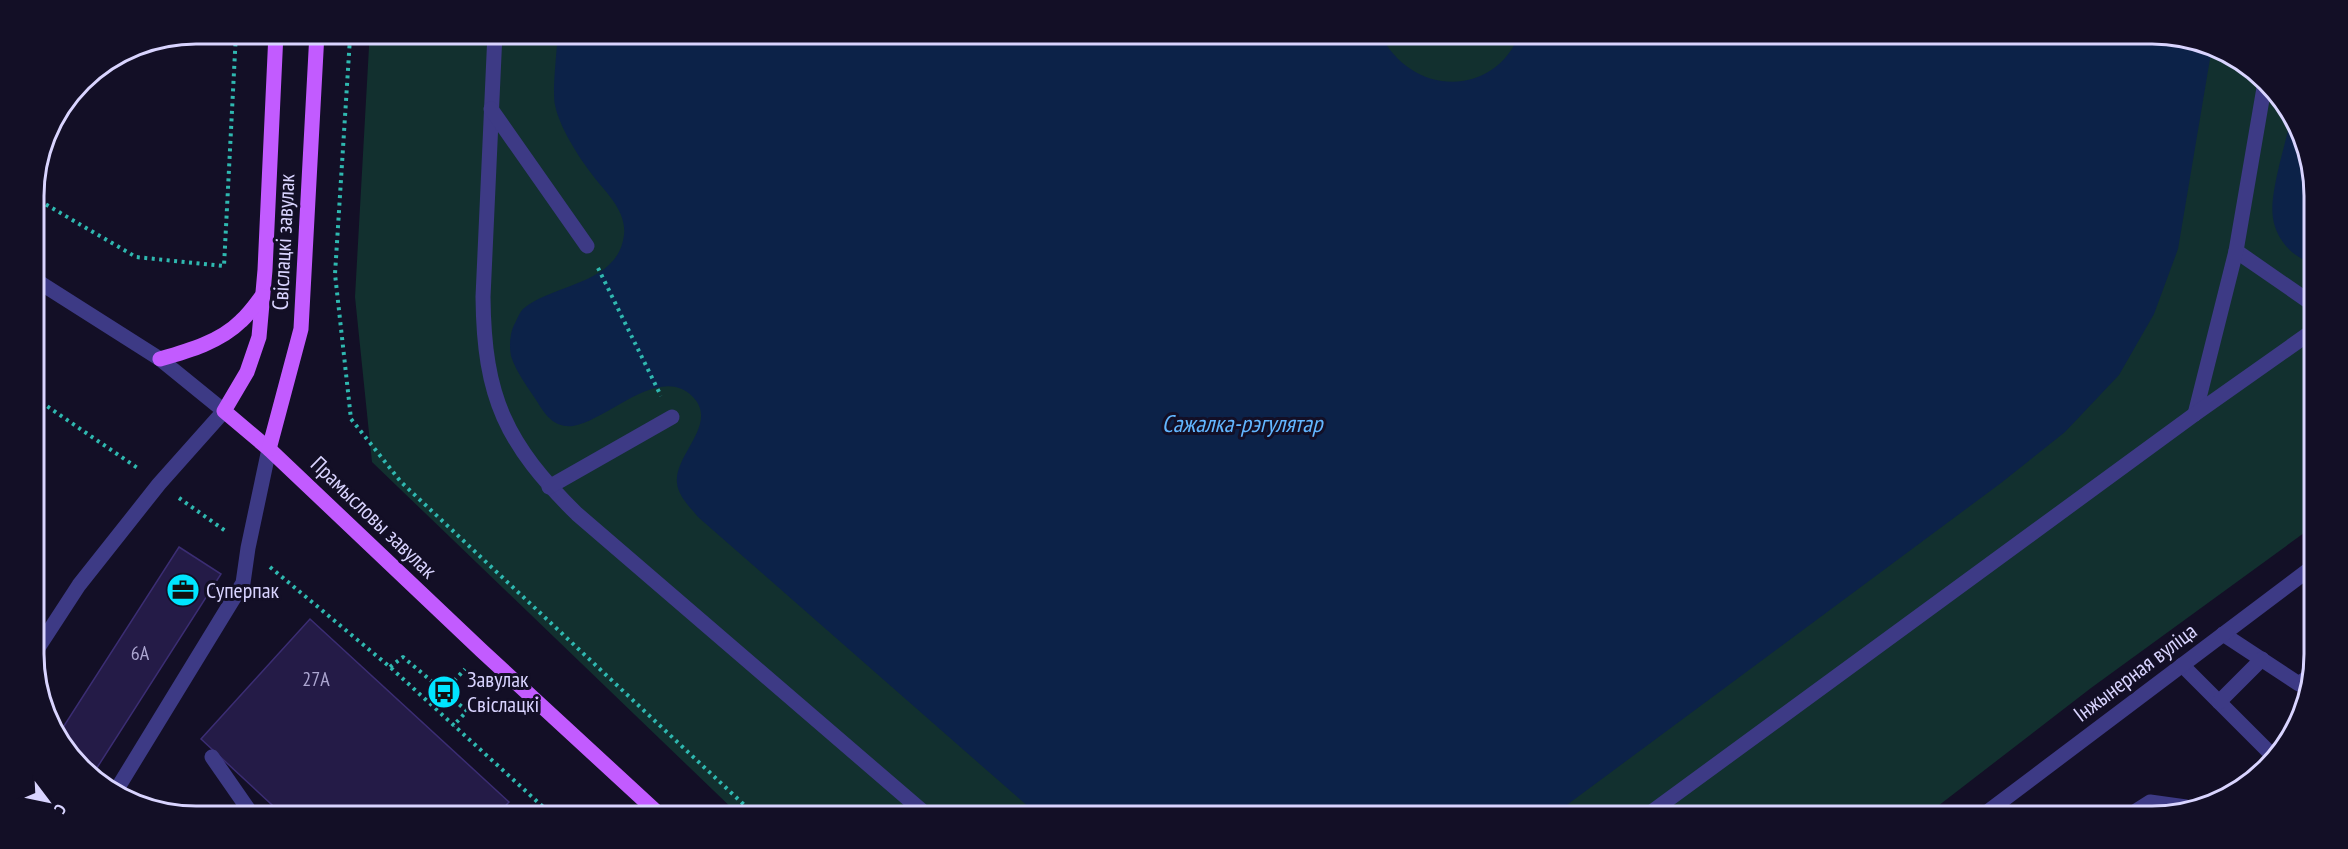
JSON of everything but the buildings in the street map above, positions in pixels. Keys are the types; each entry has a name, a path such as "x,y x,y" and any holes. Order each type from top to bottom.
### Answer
{"main road":[{"name":"Свіслацкі завулак","path":"224,411 247,372 259,337 275,44"},
{"name":"Свіслацкі завулак","path":"269,449 301,329 317,44"},
{"path":"160,359 188,351 212,340 241,322 262,296"},
{"name":"Прамысловы завулак","path":"224,411 269,449 482,651 650,806"}],"street":[{"path":"494,44 483,341 490,382 504,422 525,456 549,487 577,514 916,806"},
{"path":"2195,414 2236,251 2263,91"},
{"path":"491,109 587,246"},
{"path":"2236,251 2304,298"},
{"name":"Прамысловы завулак","path":"44,285 160,359 224,411"},
{"path":"1661,805 2195,414 2304,337"},
{"path":"44,639 79,585 159,484 224,411"},
{"path":"549,487 672,417"},
{"path":"119,785 243,583 269,449"},
{"name":"Інжынерная вуліца","path":"1996,805 2304,573"},
{"path":"2223,634 2299,684 2301,682"},
{"path":"2219,702 2262,659"},
{"path":"2182,665 2268,751"},
{"path":"212,757 246,806"},
{"path":"2145,805 2150,802 2172,804"}],"path":[{"path":"44,202 136,256 224,266 235,44"},
{"path":"350,44 335,274 351,419 401,482 745,806"},
{"path":"587,246 672,417"},
{"path":"44,405 248,548 390,667 542,806"},
{"path":"390,667 403,657 467,711 453,726"}],"green space":[{"name":"Сажалка-рэгулятар","path":"369,44 2152,44 2192,49 2220,59 2237,69 2267,95 2284,120 2299,156 2304,196 2304,533 2091,688 1939,805 729,806 372,462 355,297"}],"water":[{"name":"Сажалка-рэгулятар","path":"557,44 1387,44 1393,54 1410,69 1430,78 1451,82 1472,79 1491,70 1508,55 1514,44 2152,44 2172,45 2211,56 2178,249 2154,314 2119,375 2065,432 2001,483 1566,805 1027,806 698,517 688,505 677,483 682,461 699,428 701,417 699,406 692,396 679,388 664,386 633,397 587,422 573,426 556,423 541,408 513,362 510,348 513,328 523,309 536,300 598,274 610,264 619,251 624,235 622,217 618,209 575,150 565,131 557,113 554,90"},
{"path":"2288,129 2299,156 2303,176 2304,260 2287,247 2275,226 2272,208 2275,184"}],"place":[{"name":"Суперпак","path":"183,590"},
{"name":"Завулак Свіслацкі","path":"444,692"}]}
